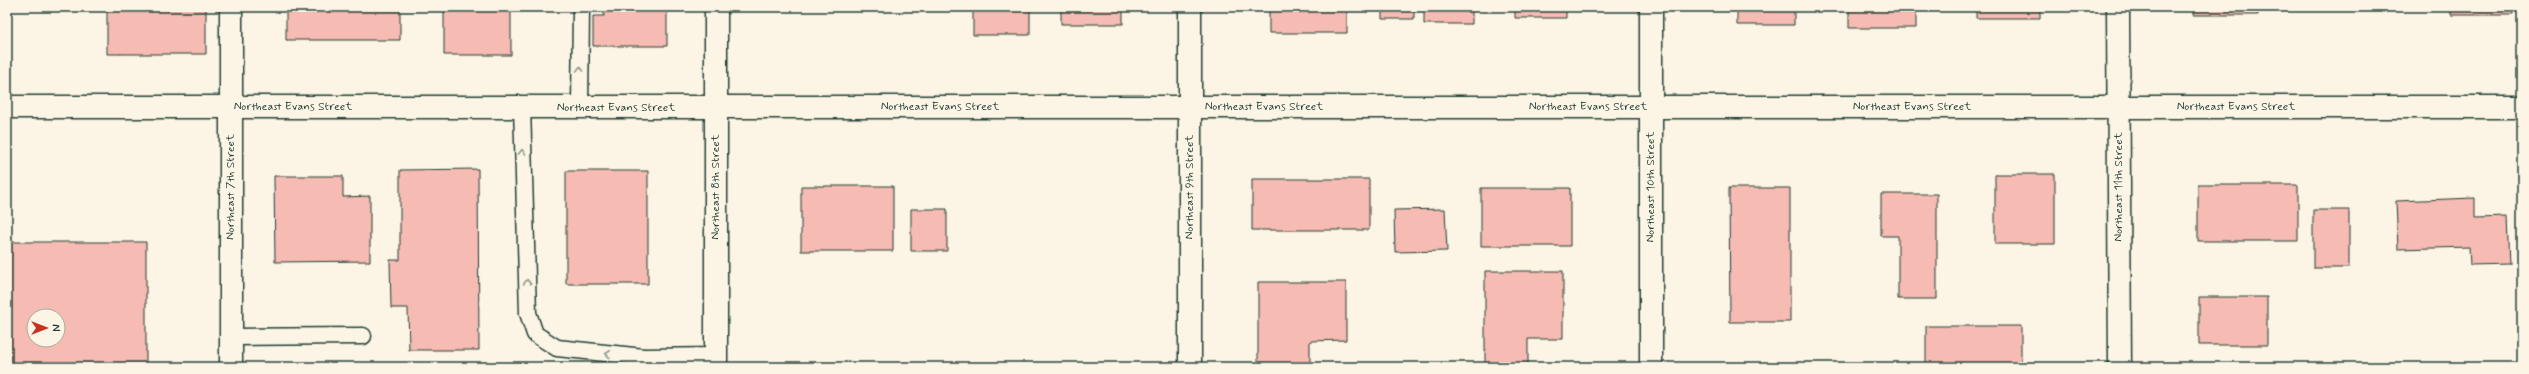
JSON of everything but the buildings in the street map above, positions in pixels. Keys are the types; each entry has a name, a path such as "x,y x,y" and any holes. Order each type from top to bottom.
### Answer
{"street":[{"name":"Northeast 7th Street","path":"230,7 231,367"},
{"name":"Northeast 8th Street","path":"716,7 716,361"},
{"name":"Northeast 9th Street","path":"1190,7 1190,367"},
{"name":"Northeast 10th Street","path":"1651,7 1651,367"},
{"name":"Northeast 11th Street","path":"2118,7 2120,367"},
{"name":"Northeast Evans Street","path":"7,107 2522,107"}],"lane":[{"path":"580,7 580,108"},
{"path":"522,107 528,313 535,334 557,348 644,357 716,361"},
{"path":"231,337 363,336"}]}
